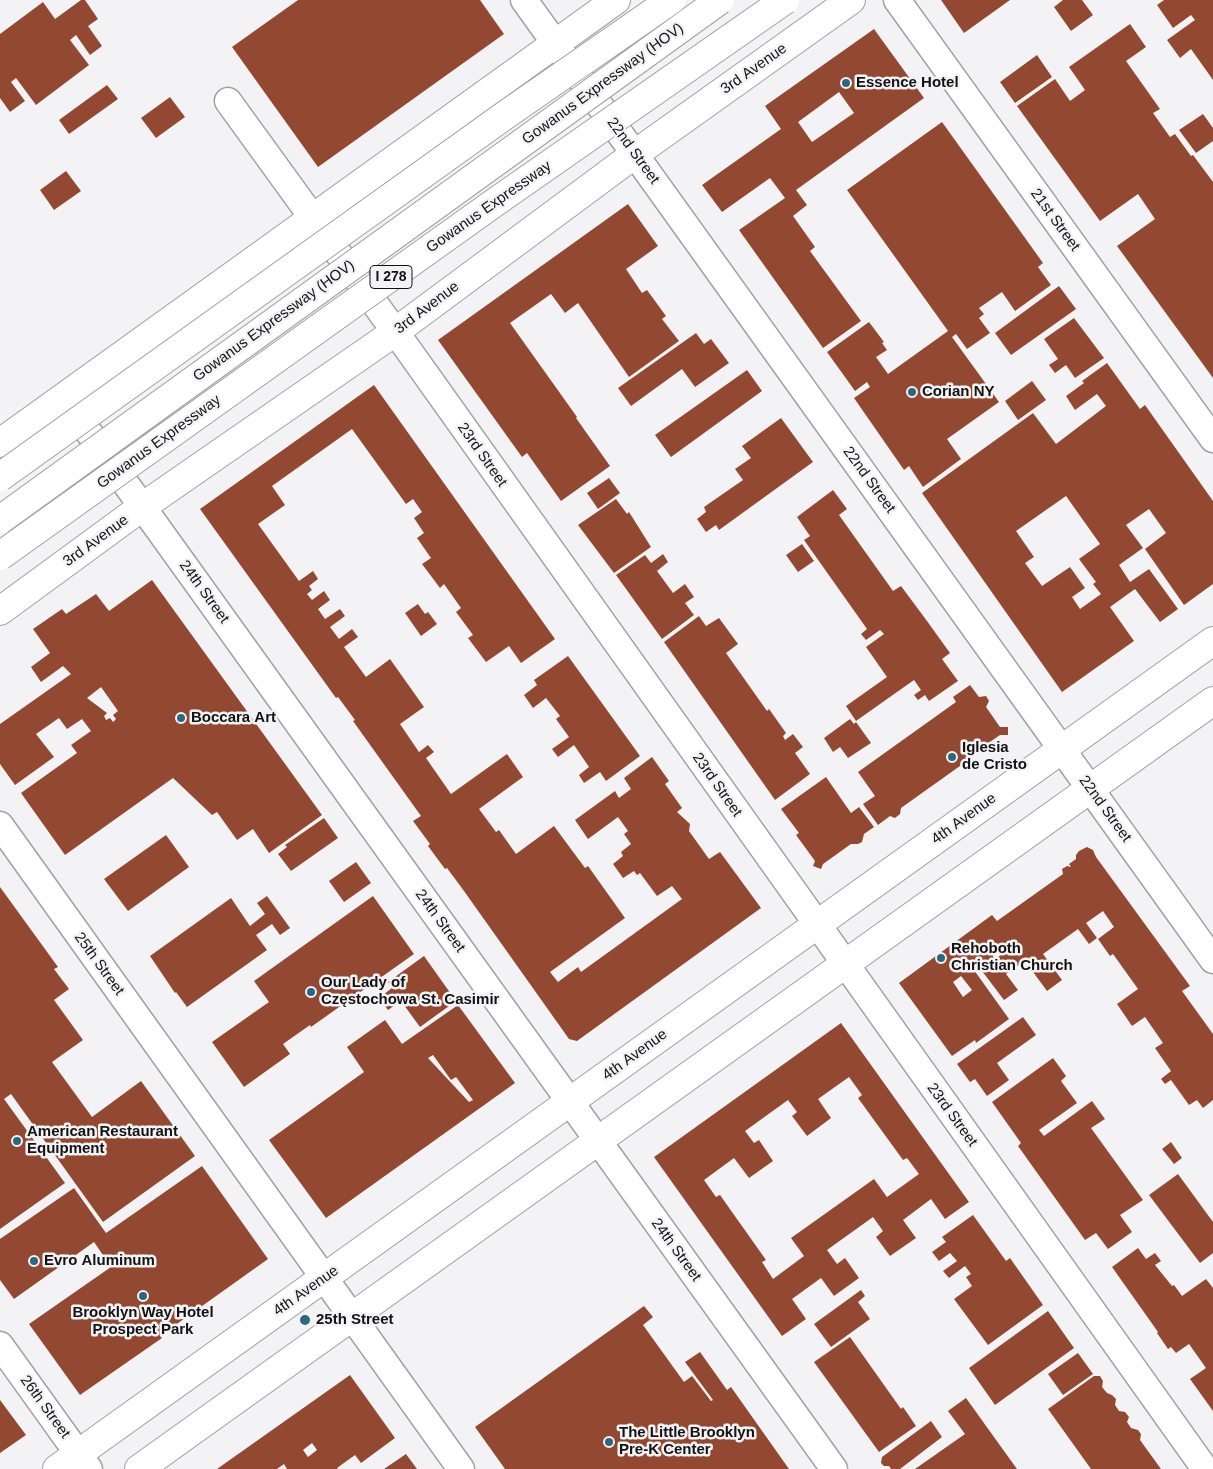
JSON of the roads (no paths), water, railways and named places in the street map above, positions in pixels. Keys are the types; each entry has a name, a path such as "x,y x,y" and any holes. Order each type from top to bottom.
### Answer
{"main road":[{"path":"0,443 616,0"},
{"path":"0,478 504,116 671,0"},
{"name":"Gowanus Expressway (HOV)","path":"0,520 720,0"},
{"name":"Gowanus Expressway","path":"0,556 494,203 785,0"},
{"name":"3rd Avenue","path":"0,611 142,507 395,332 635,154 850,0"},
{"name":"4th Avenue","path":"75,1464 323,1278 1213,641"},
{"path":"139,1469 1213,701"}],"street":[{"name":"22nd Street","path":"524,0 1213,960"},
{"name":"21st Street","path":"896,0 1213,439"},
{"name":"23rd Street","path":"228,101 395,332 1205,1469"},
{"name":"24th Street","path":"63,397 834,1469"},
{"name":"25th Street","path":"0,825 461,1469"},
{"name":"26th Street","path":"0,1345 75,1464"}],"place":[{"name":"Essence Hotel","path":"846,83"},
{"name":"Corian NY","path":"912,392"},
{"name":"Boccara Art","path":"181,718"},
{"name":"Iglesia de Cristo","path":"952,757"},
{"name":"Rehoboth Christian Church","path":"941,958"},
{"name":"Our Lady of Częstochowa St. Casimir","path":"311,992"},
{"name":"American Restaurant Equipment","path":"17,1141"},
{"name":"Evro Aluminum","path":"34,1261"},
{"name":"Brooklyn Way Hotel Prospect Park","path":"143,1296"},
{"name":"25th Street","path":"305,1320"},
{"name":"The Little Brooklyn Pre-K Center","path":"609,1442"}]}
